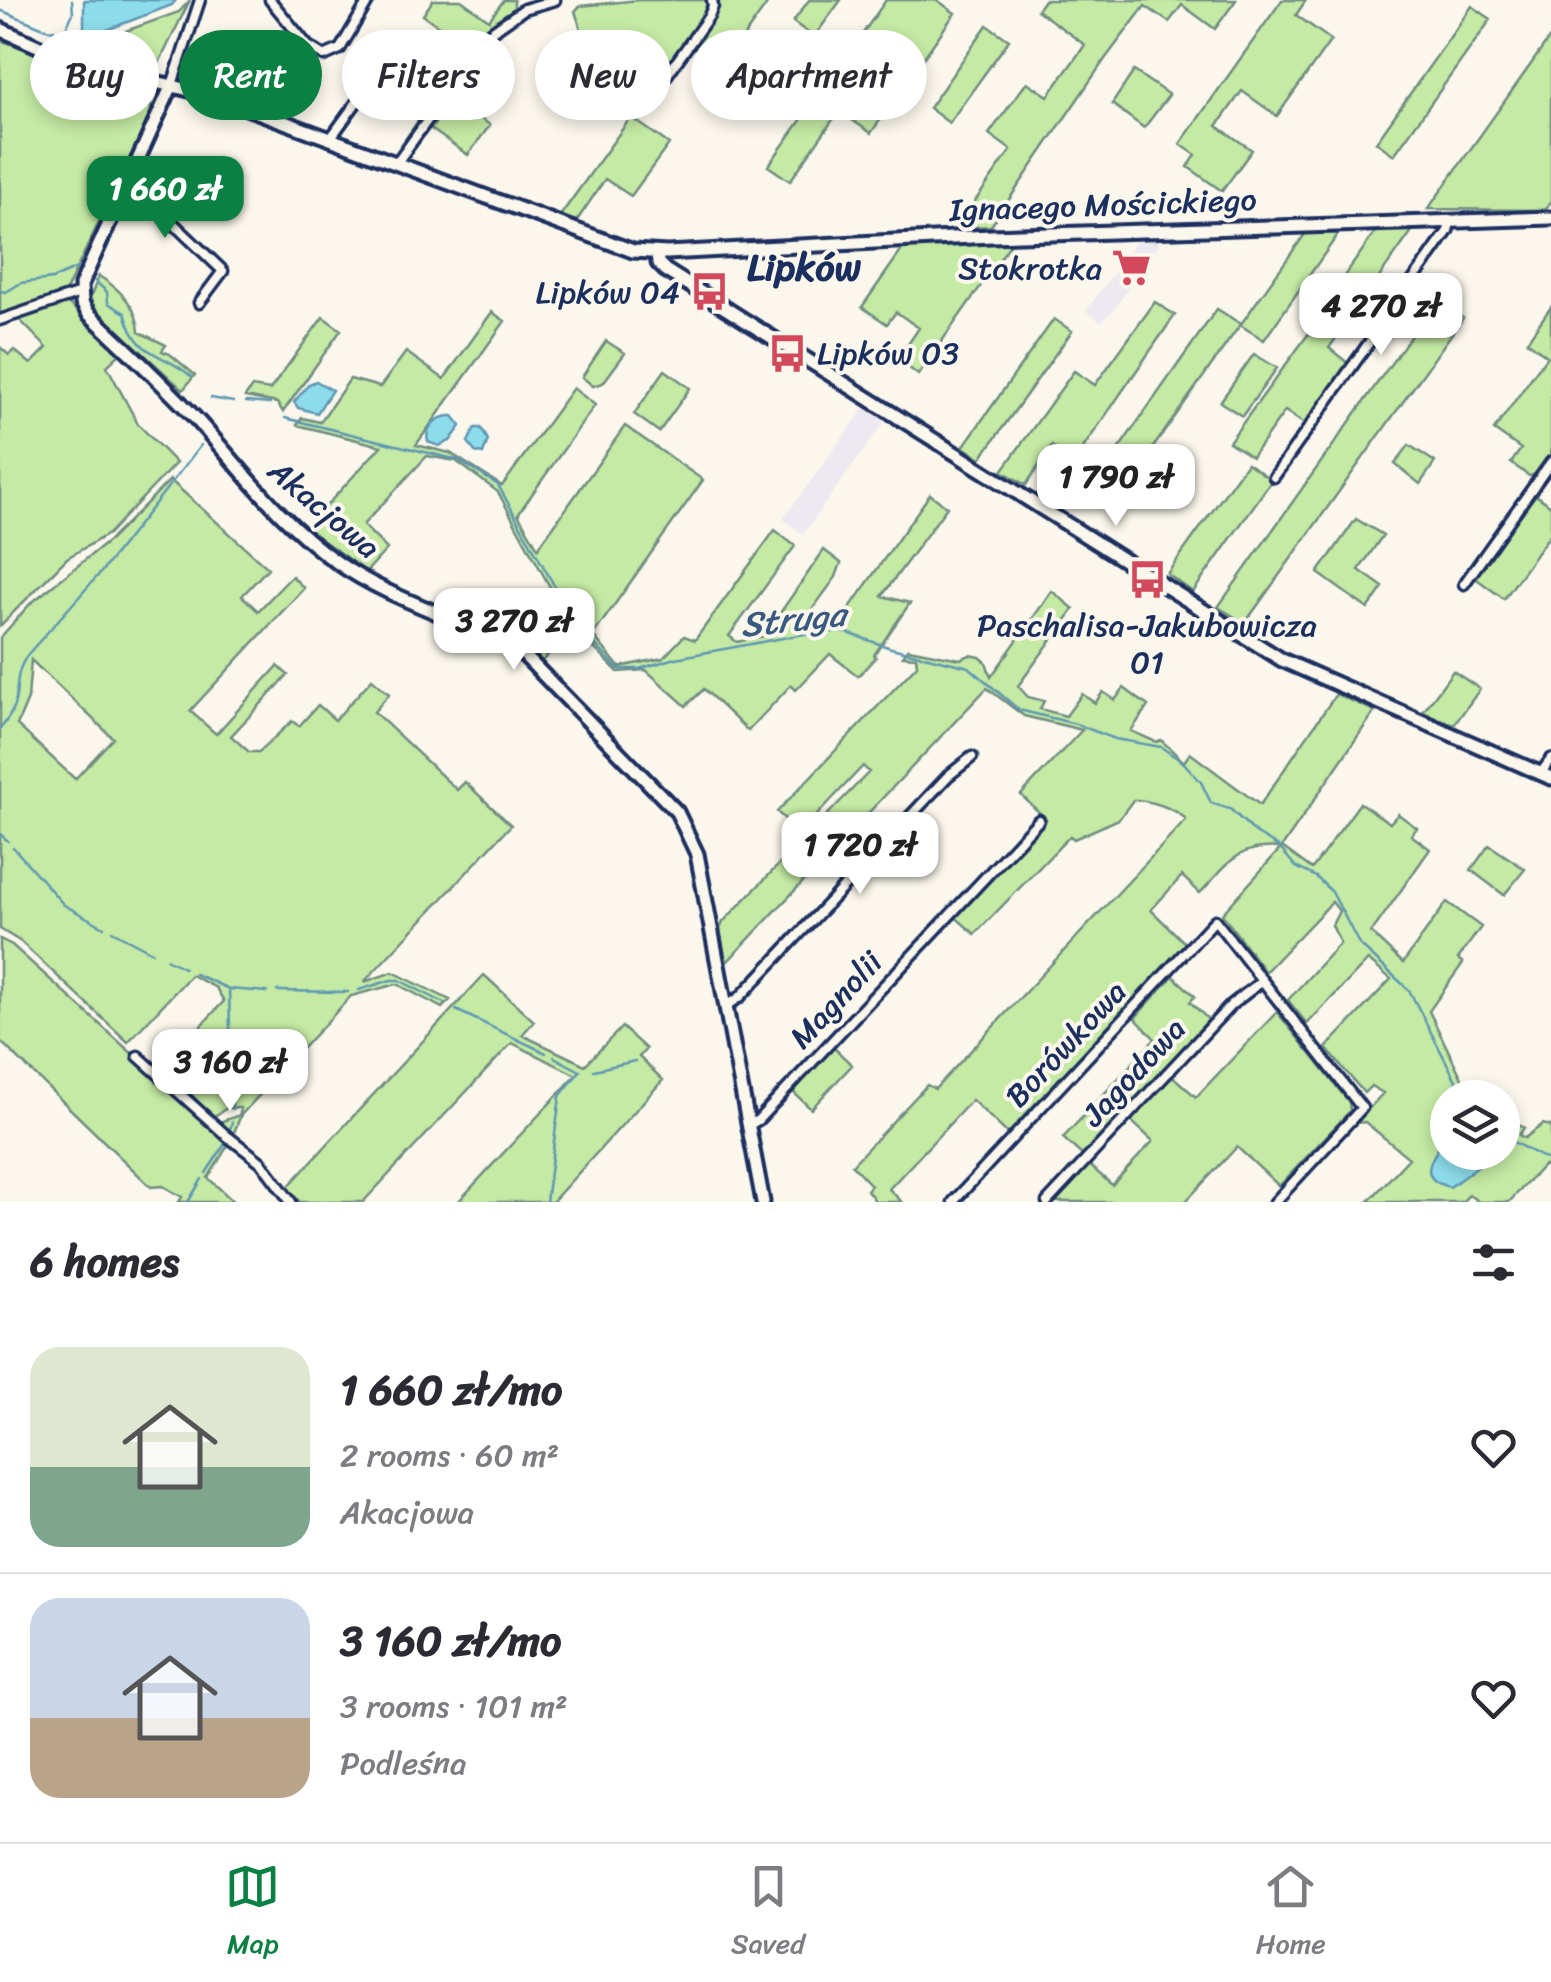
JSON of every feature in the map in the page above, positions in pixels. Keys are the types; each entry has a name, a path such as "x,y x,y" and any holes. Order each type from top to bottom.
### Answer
{"street":[{"path":"0,320 80,292 172,85 200,0"},
{"path":"270,0 308,46 324,56 340,49 369,0"},
{"path":"518,0 524,9"},
{"path":"396,164 487,36 524,9 555,0"},
{"path":"671,70 710,16 712,0"},
{"name":"Ignacego Mościckiego","path":"0,30 74,62 214,96 620,248 656,253 991,236 1551,218"},
{"path":"330,139 344,120"},
{"path":"129,180 223,272 199,302"},
{"path":"1274,476 1448,231 1450,221"},
{"path":"656,253 665,270 1282,660 1546,776 1551,759"},
{"name":"Akacjowa","path":"80,292 88,313 197,420 266,500 311,541 335,561 390,594 523,654 664,798 684,824 697,854 764,1202"},
{"path":"1464,584 1551,462"},
{"path":"727,1006 740,997 948,776 972,757"},
{"name":"Magnolii","path":"750,1124 758,1120 1039,820"},
{"name":"Borówkowa","path":"953,1202 1215,920 1262,981"},
{"path":"1262,981 1362,1108 1274,1202"},
{"name":"Jagodowa","path":"1047,1202 1232,1005 1262,981"},
{"path":"138,1056 226,1136 252,1153 291,1202"}],"shaded area":[{"path":"1157,239 1159,244 1113,311 1101,322 1086,311 1137,240"},
{"path":"865,407 888,417 803,534 783,519"}],"green space":[{"path":"190,0 159,63 159,30 129,30 179,12"},
{"path":"433,0 461,0 489,20 504,0 514,0 514,9 489,30 444,30 423,15"},
{"path":"639,0 708,0 710,6 671,63 671,30 581,30 575,11 580,6"},
{"path":"715,0 770,0 749,30 704,30 713,17"},
{"path":"809,0 841,0 819,30 804,30 793,22"},
{"path":"886,0 937,0 955,13 927,53 927,30 865,30"},
{"path":"1044,0 1236,0 1215,29 1182,5 1169,22 1145,6 991,226 956,228 1011,150 989,134 1027,82 1048,96 1085,45 1037,10"},
{"path":"1282,0 1306,0 1296,15 1331,40 1277,116 1242,91 1217,126 1252,150 1222,191 1188,167 1196,155 1180,144"},
{"path":"1472,6 1491,19 1394,155 1376,142"},
{"path":"987,25 1009,40 949,123 929,108"},
{"path":"1551,36 1551,201 1545,210 1428,209"},
{"path":"0,40 30,51 30,120 148,120 64,295 0,316"},
{"path":"1134,71 1169,95 1144,128 1112,104"},
{"path":"419,120 423,120 398,156 394,155"},
{"path":"438,120 483,120 490,125 468,155 431,129"},
{"path":"629,120 635,120 669,144 631,196 605,179 576,222 560,216"},
{"path":"801,120 833,120 790,181 768,166"},
{"path":"852,120 880,120 871,133"},
{"path":"1376,231 1412,231 1329,348 1349,364 1306,425 1285,411 1252,457 1229,442 1312,329 1309,326"},
{"path":"1339,233 1264,340 1240,325 1130,480 1108,464 1217,309 1241,324 1305,234"},
{"path":"1011,243 918,375 898,359 919,328 896,312 887,324 862,307 904,247"},
{"path":"99,276 127,299 139,332 166,345 162,351 195,375 183,390 97,311 90,298"},
{"path":"1437,299 1463,318 1245,623 1218,607"},
{"path":"67,302 122,352 107,366 138,424 176,463 108,534 67,558 0,626 0,347 9,355 14,350 31,364 47,348 17,317"},
{"path":"1155,302 1175,315 1074,461 1052,446 1026,485 1002,471 1074,371 1095,385"},
{"path":"1551,307 1551,456 1538,474 1529,476 1511,463 1521,449 1494,430 1547,356 1527,341"},
{"path":"492,312 505,321 416,445 450,453 502,486 573,388 595,405 518,514 538,548 625,426 703,480 593,635 619,667 663,658 684,636 695,640 775,530 795,546 729,636 737,642 764,636 824,550 841,563 836,577 803,622 837,626 930,494 947,507 882,596 910,603 876,657 858,676 830,654 796,690 791,685 748,731 704,689 686,706 646,670 618,672 574,628 542,661 507,637 551,589 498,492 456,461 427,456 363,525 387,549 366,572 306,528 381,446 297,425 302,418 320,422 350,379 380,387 406,352 444,379"},
{"path":"323,317 341,330 283,412 277,403 245,397 252,387 270,390"},
{"path":"1054,319 1072,331 981,458 963,447"},
{"path":"606,341 625,353 603,383 593,386 582,377"},
{"path":"1254,354 1277,368 1242,416 1220,402"},
{"path":"665,370 690,388 659,432 634,414"},
{"path":"1409,445 1435,462 1420,484 1395,464"},
{"path":"1247,463 1272,480 1193,592 1167,574"},
{"path":"170,480 268,568 242,596 258,611 292,576 304,588 190,711 216,734 278,666 288,675 231,736 249,752 259,752 292,721 299,726 318,705 335,720 372,679 389,694 374,712 457,790 465,782 511,825 364,982 393,972 450,1000 442,1008 397,984 351,996 241,1115 233,1135 219,1122 240,1115 240,1108 227,1108 213,1117 164,1066 224,1001 216,988 191,975 128,1042 21,942 0,929 0,638 30,604 111,539","holes":["31,660 113,738 75,779 17,725 28,699"]},
{"path":"1534,494 1551,506 1551,533 1504,599 1474,577"},
{"path":"1356,519 1383,535 1359,570 1383,587 1368,609 1318,573"},
{"path":"1052,591 1074,609 1018,686 1028,697 1044,701 1040,709 1066,716 1082,694 1095,703 1103,692 1115,700 1124,688 1148,706 1131,731 1156,742 1161,740 1184,762 1190,753 1260,805 1336,694 1375,711 1282,847 1312,869 1360,803 1390,823 1398,814 1417,828 1411,835 1430,849 1371,933 1403,963 1447,902 1481,927 1458,959 1463,963 1429,1011 1463,1080 1430,1080 1430,1170 1520,1170 1520,1136 1525,1138 1543,1124 1551,1126 1551,1170 1544,1165 1509,1202 1479,1202 1469,1195 1462,1202 1368,1202 1409,1158 1365,1122 1356,1123 1383,1093 1371,1086 1364,1093 1326,1048 1391,979 1368,960 1307,1024 1288,1000 1340,943 1332,925 1339,911 1332,902 1265,972 1222,914 1281,848 1266,848 1234,858 1200,893 1182,876 1151,910 1186,944 1009,1135 972,1100 889,1189 902,1202 876,1202 867,1190 871,1185 852,1165 927,1085 935,1089 1186,820 1162,806 1133,800 1119,819 1074,839 1070,836 975,934 954,916 1046,819 1021,795 1082,730 1024,716 987,688 726,963 720,929 723,922 869,772 863,766 800,833 777,812 917,665 916,657 903,656 908,649 960,659 980,657 991,677"},
{"path":"1453,671 1480,689 1454,725 1423,712"},
{"path":"1489,845 1525,869 1504,895 1471,870"},
{"path":"0,939 12,945 230,1142 208,1178 234,1202 179,1202 182,1197 163,1186 151,1187 0,1041"},
{"path":"484,975 534,1021 522,1035 585,1065 622,1027 646,1049 639,1057 663,1080 552,1202 458,1202 576,1075 512,1043 363,1202 300,1202 286,1189"},
{"path":"1173,976 1195,996 1190,1002 1211,1022 1084,1157 1063,1138 1155,1039 1135,1018"},
{"path":"1277,1012 1349,1102 1350,1111 1279,1186 1237,1147 1185,1202 1050,1202 1087,1163 1112,1185 1153,1141 1129,1119 1170,1074 1196,1097"},
{"path":"832,1046 852,1065 811,1109 791,1090"}],"water":[{"path":"84,0 176,0 172,5 107,30 84,29"},
{"path":"316,381 332,390 317,413 298,408 294,402"},
{"path":"453,416 461,426 450,441 439,446 428,442 428,431 434,423"},
{"path":"475,428 481,428 488,440 483,454 475,452 468,442"},
{"path":"1430,1166 1430,1170 1473,1170 1450,1187 1432,1178 1429,1172"}],"waterway":[{"path":"67,26 73,13 72,0"},
{"path":"0,10 54,29"},
{"name":"Struga","path":"0,291 6,292 21,283 52,279 77,268"},
{"name":"Struga","path":"95,281 107,292 108,303 125,313 143,346 191,376"},
{"name":"Struga","path":"211,398 233,402"},
{"name":"Struga","path":"246,402 270,404"},
{"name":"Struga","path":"285,418 458,460 498,485 575,623 618,669 639,669 676,658 815,632 845,632 969,667 1019,710 1076,724 1115,739 1161,747 1183,762 1201,782 1211,803 1230,809 1257,834 1279,847 1296,867 1316,877 1332,892 1359,944 1409,990 1456,1080"},
{"path":"0,729 13,708 19,674 28,654 102,571 201,445"},
{"path":"0,834 8,841"},
{"path":"13,847 64,905 104,927"},
{"path":"112,931 152,952"},
{"path":"166,959 184,968"},
{"path":"195,974 229,989 267,992"},
{"path":"359,990 399,980 444,1003"},
{"path":"229,989 232,1109"},
{"path":"277,991 348,992"},
{"path":"456,1010 546,1053"},
{"path":"546,1202 560,1096 580,1071 554,1057"},
{"path":"594,1070 635,1061"},
{"path":"229,1133 232,1122"},
{"path":"206,1173 225,1144"},
{"name":"Struga","path":"1520,1146 1551,1162"},
{"path":"188,1202 202,1179"}],"place":[{"name":"Stokrotka","path":"1132,268"},
{"name":"Lipków 04","path":"710,292"},
{"name":"Lipków 03","path":"787,353"},
{"name":"Paschalisa-Jakubowicza 01","path":"1147,580"}],"district":[{"name":"Lipków","path":"804,267"}]}
